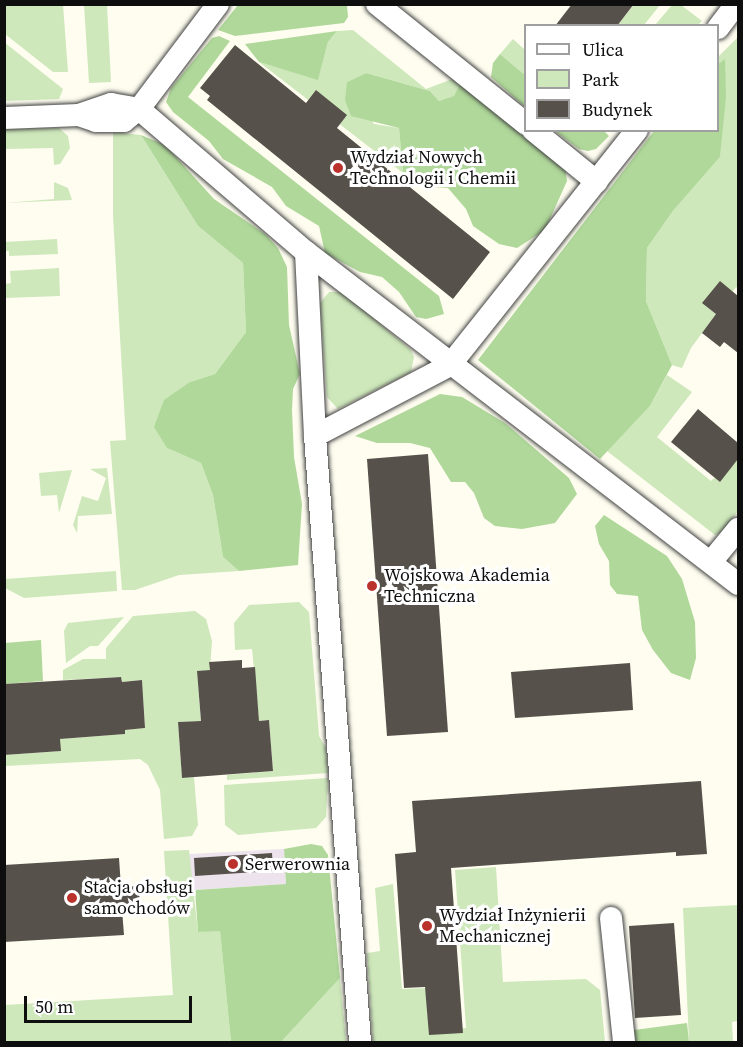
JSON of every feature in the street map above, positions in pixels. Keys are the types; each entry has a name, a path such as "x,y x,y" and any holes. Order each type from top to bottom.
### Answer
{"lane":[{"path":"139,108 218,4"},
{"path":"377,4 524,123"},
{"path":"719,25 736,4"},
{"path":"4,118 79,115 100,105 126,104 139,108 306,252 450,365 738,584"},
{"path":"535,132 597,182"},
{"path":"315,436 450,365 635,132"},
{"path":"306,252 315,436 360,1042"},
{"path":"711,562 738,529"},
{"path":"611,918 624,1042"}],"shaded area":[{"path":"284,849 286,884 192,890 189,854"}],"green space":[{"path":"673,4 681,5 702,21 699,24 656,24"},
{"path":"4,5 63,5 68,72 53,72 5,34"},
{"path":"84,5 107,5 111,82 89,83"},
{"path":"238,5 347,5 348,17 344,23 235,36 218,30"},
{"path":"634,5 660,5 645,24 619,24"},
{"path":"353,30 426,89 455,78 460,84 454,97 439,101 430,91 366,73 347,82 374,124 399,128 403,173 259,62 318,79 328,42 337,31"},
{"path":"337,31 328,42 318,80 259,62 245,44"},
{"path":"219,36 230,41 188,97 439,296 444,314 426,319 416,317 399,292 382,277 360,272 325,253 319,226 286,206 272,187 223,159 209,141 173,112 166,102 171,88 212,38"},
{"path":"738,37 738,289 736,287 691,348 682,368 672,365 646,301 647,248 673,211 720,157 724,60 719,63 719,56"},
{"path":"513,39 524,49 524,74 500,54"},
{"path":"4,42 63,89 59,99 5,101"},
{"path":"500,54 524,74 524,106 491,77 493,63"},
{"path":"725,59 726,97 720,157 673,211 647,248 646,301 672,365 650,406 600,459 478,360 653,132 719,132 719,63"},
{"path":"366,73 430,91 439,101 454,96 460,84 565,166 567,181 545,230 517,248 499,244 473,226 466,209 448,188 421,186 403,173 399,128 351,116 345,100 347,82"},
{"path":"59,128 68,136 70,148 60,164 54,165 53,148 5,149 5,129"},
{"path":"113,132 141,135 198,226 243,263 246,332 215,374 190,382 167,448 201,463 213,495 223,557 239,571 179,575 135,590 122,590 110,441 126,440 113,216"},
{"path":"556,132 605,132 609,136 596,149 588,151 579,149"},
{"path":"141,135 165,145 214,199 265,234 278,248 287,267 289,325 300,374 293,389 292,410 294,457 302,504 298,565 239,571 223,557 213,495 201,463 167,448 154,427 164,400 190,382 215,374 246,332 243,263 198,226"},
{"path":"54,182 68,188 72,200 5,203 54,199"},
{"path":"57,239 58,254 9,256 9,251 5,251 5,242"},
{"path":"59,268 60,296 5,298 5,284 11,283 10,271"},
{"path":"329,292 340,292 348,297 411,350 414,357 411,372 338,409 327,397 320,303"},
{"path":"667,375 692,392 657,437 711,481 738,456 738,511 723,532 715,535 607,451 650,406"},
{"path":"440,394 462,397 505,423 569,478 577,494 555,523 522,529 495,526 484,518 474,493 465,482 451,482 430,448 410,443 377,443 355,436"},
{"path":"107,468 112,514 78,516 77,533 73,525 82,496 98,501 106,478 90,469"},
{"path":"72,470 59,513 57,495 41,496 39,473"},
{"path":"604,515 667,556 682,579 695,622 696,658 690,680 671,673 653,650 642,630 638,596 617,594 610,585 609,561 599,544 595,526"},
{"path":"116,571 117,591 24,598 5,588 5,579"},
{"path":"299,602 309,612 319,736 326,748 328,773 227,780 227,775 273,771 269,720 259,721 252,649 235,650 234,623 249,605"},
{"path":"195,611 206,619 212,641 210,670 197,672 201,721 178,722 182,778 194,777 198,825 192,836 164,839 160,790 148,765 140,759 5,766 5,755 60,751 60,739 125,734 125,730 145,728 142,680 122,682 121,677 63,680 63,670 83,659 106,659 106,648 133,616"},
{"path":"124,617 98,646 90,646 66,663 64,631 68,623"},
{"path":"41,640 43,681 5,684 5,643"},
{"path":"328,778 326,817 316,828 238,835 225,825 224,785"},
{"path":"311,844 322,846 328,855 340,978 281,1042 231,1042 220,931 198,932 195,890 286,884 284,849"},
{"path":"189,850 198,932 220,930 231,1042 5,1042 5,1005 173,995 164,851"},
{"path":"496,867 503,982 586,979 600,990 605,1042 373,1042 367,953 380,951 375,888 393,884 402,989 429,988 433,1031 466,1028 455,870"},
{"path":"738,905 738,1021 732,1022 733,1042 689,1042 683,908"},
{"path":"340,978 346,1042 281,1042"},
{"path":"687,1023 689,1042 636,1042 634,1030"}],"building":[{"path":"572,4 634,4 619,24 557,24"},
{"name":"Wydział Nowych Technologii i Chemii","path":"235,45 306,103 316,90 347,115 337,128 490,252 453,299 207,100 210,96 200,88"},
{"path":"720,281 738,296 738,353 724,342 720,347 702,333 716,314 702,303"},
{"path":"698,409 738,443 738,459 720,482 671,442"},
{"path":"428,454 448,732 387,736 367,459"},
{"path":"242,660 242,668 255,667 259,721 269,720 273,771 182,778 178,722 201,721 197,671 210,670 209,662"},
{"path":"630,663 633,710 515,718 511,672"},
{"path":"121,677 122,682 142,680 145,728 125,730 125,734 60,739 61,751 4,755 4,684"},
{"name":"Wydział Inżynierii Mechanicznej","path":"701,781 707,854 676,856 676,852 451,868 463,1033 429,1035 425,987 404,988 395,854 416,852 412,801"},
{"name":"Serwerownia","path":"272,853 273,871 195,876 194,858"},
{"name":"Stacja obsługi samochodów","path":"119,858 121,887 139,886 140,909 122,909 124,935 4,942 4,865"},
{"name":"Wydział Inżynierii Mechanicznej","path":"674,923 681,1015 635,1018 629,926"}],"place":[{"name":"Wydział Nowych Technologii i Chemii","path":"338,168"},
{"name":"Wojskowa Akademia Techniczna","path":"372,586"},
{"name":"Serwerownia","path":"233,864"},
{"name":"Stacja obsługi samochodów","path":"72,898"},
{"name":"Wydział Inżynierii Mechanicznej","path":"427,926"}]}
